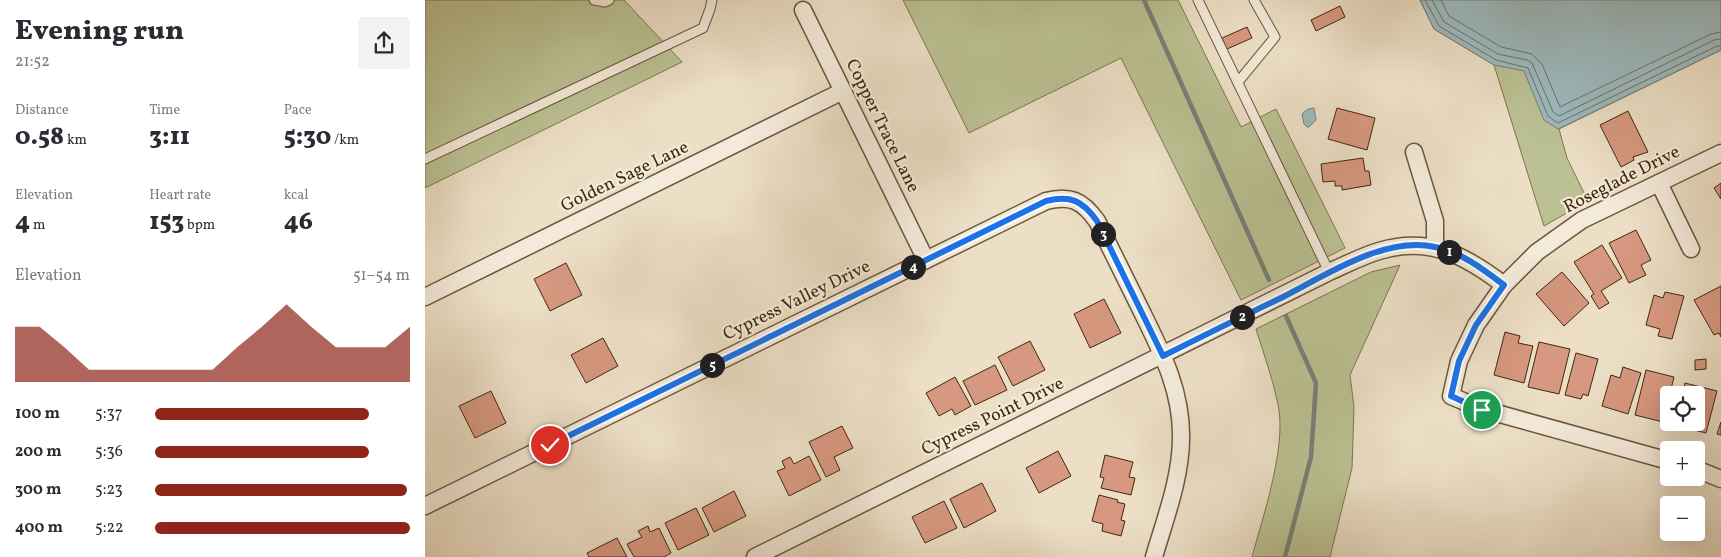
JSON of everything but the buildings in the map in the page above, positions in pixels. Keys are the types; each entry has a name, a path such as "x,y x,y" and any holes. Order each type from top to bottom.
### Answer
{"street":[{"name":"Copper Trace Lane","path":"803,10 926,260"},
{"name":"Golden Sage Lane","path":"425,298 843,91"},
{"path":"1414,152 1435,221 1435,247"},
{"name":"Roseglade Drive","path":"1660,459 1482,410 1451,396 1459,361 1476,325 1504,285 1537,252 1582,220 1721,153"},
{"path":"1659,183 1691,249"},
{"name":"Cypress Valley Drive","path":"425,506 1046,201 1057,198 1070,199 1081,204 1090,211 1097,221 1163,356"},
{"name":"Cypress Point Drive","path":"755,557 1329,272 1379,251 1410,245 1435,247 1465,258 1504,285"},
{"path":"1154,557 1175,479 1181,440 1178,400 1173,379 1163,356"},
{"path":"1705,473 1721,479"}],"lane":[{"path":"594,0 605,2 609,0"},
{"path":"425,159 703,28 712,0"},
{"path":"1198,0 1329,272"},
{"path":"1238,82 1275,38 1254,0"}],"green space":[{"path":"425,0 624,0 682,62 425,188"},
{"path":"903,0 1178,0 1241,127 1276,109 1345,248 1241,300 1121,58 969,133"},
{"path":"1420,0 1721,0 1721,50 1559,129 1567,158 1588,201 1544,226 1494,65 1434,29"},
{"path":"1400,265 1350,375 1354,407 1352,468 1330,557 1252,557 1272,484 1279,445 1280,427 1279,410 1274,389 1256,329 1371,272"}],"water":[{"path":"1420,0 1721,0 1721,50 1558,129 1544,120 1524,71 1494,65 1434,29"},
{"path":"1314,108 1316,120 1307,127 1304,124 1302,114 1308,109"}],"waterway":[{"path":"1144,0 1269,280"},
{"path":"1285,557 1311,457 1316,383 1286,316"}],"route":[{"path":"550,445 1046,201 1057,198 1070,199 1081,204 1090,211 1097,221 1163,356 1329,272 1379,251 1410,245 1435,247 1465,258 1485,270 1504,285 1476,325 1459,361 1451,396 1482,410"}]}
